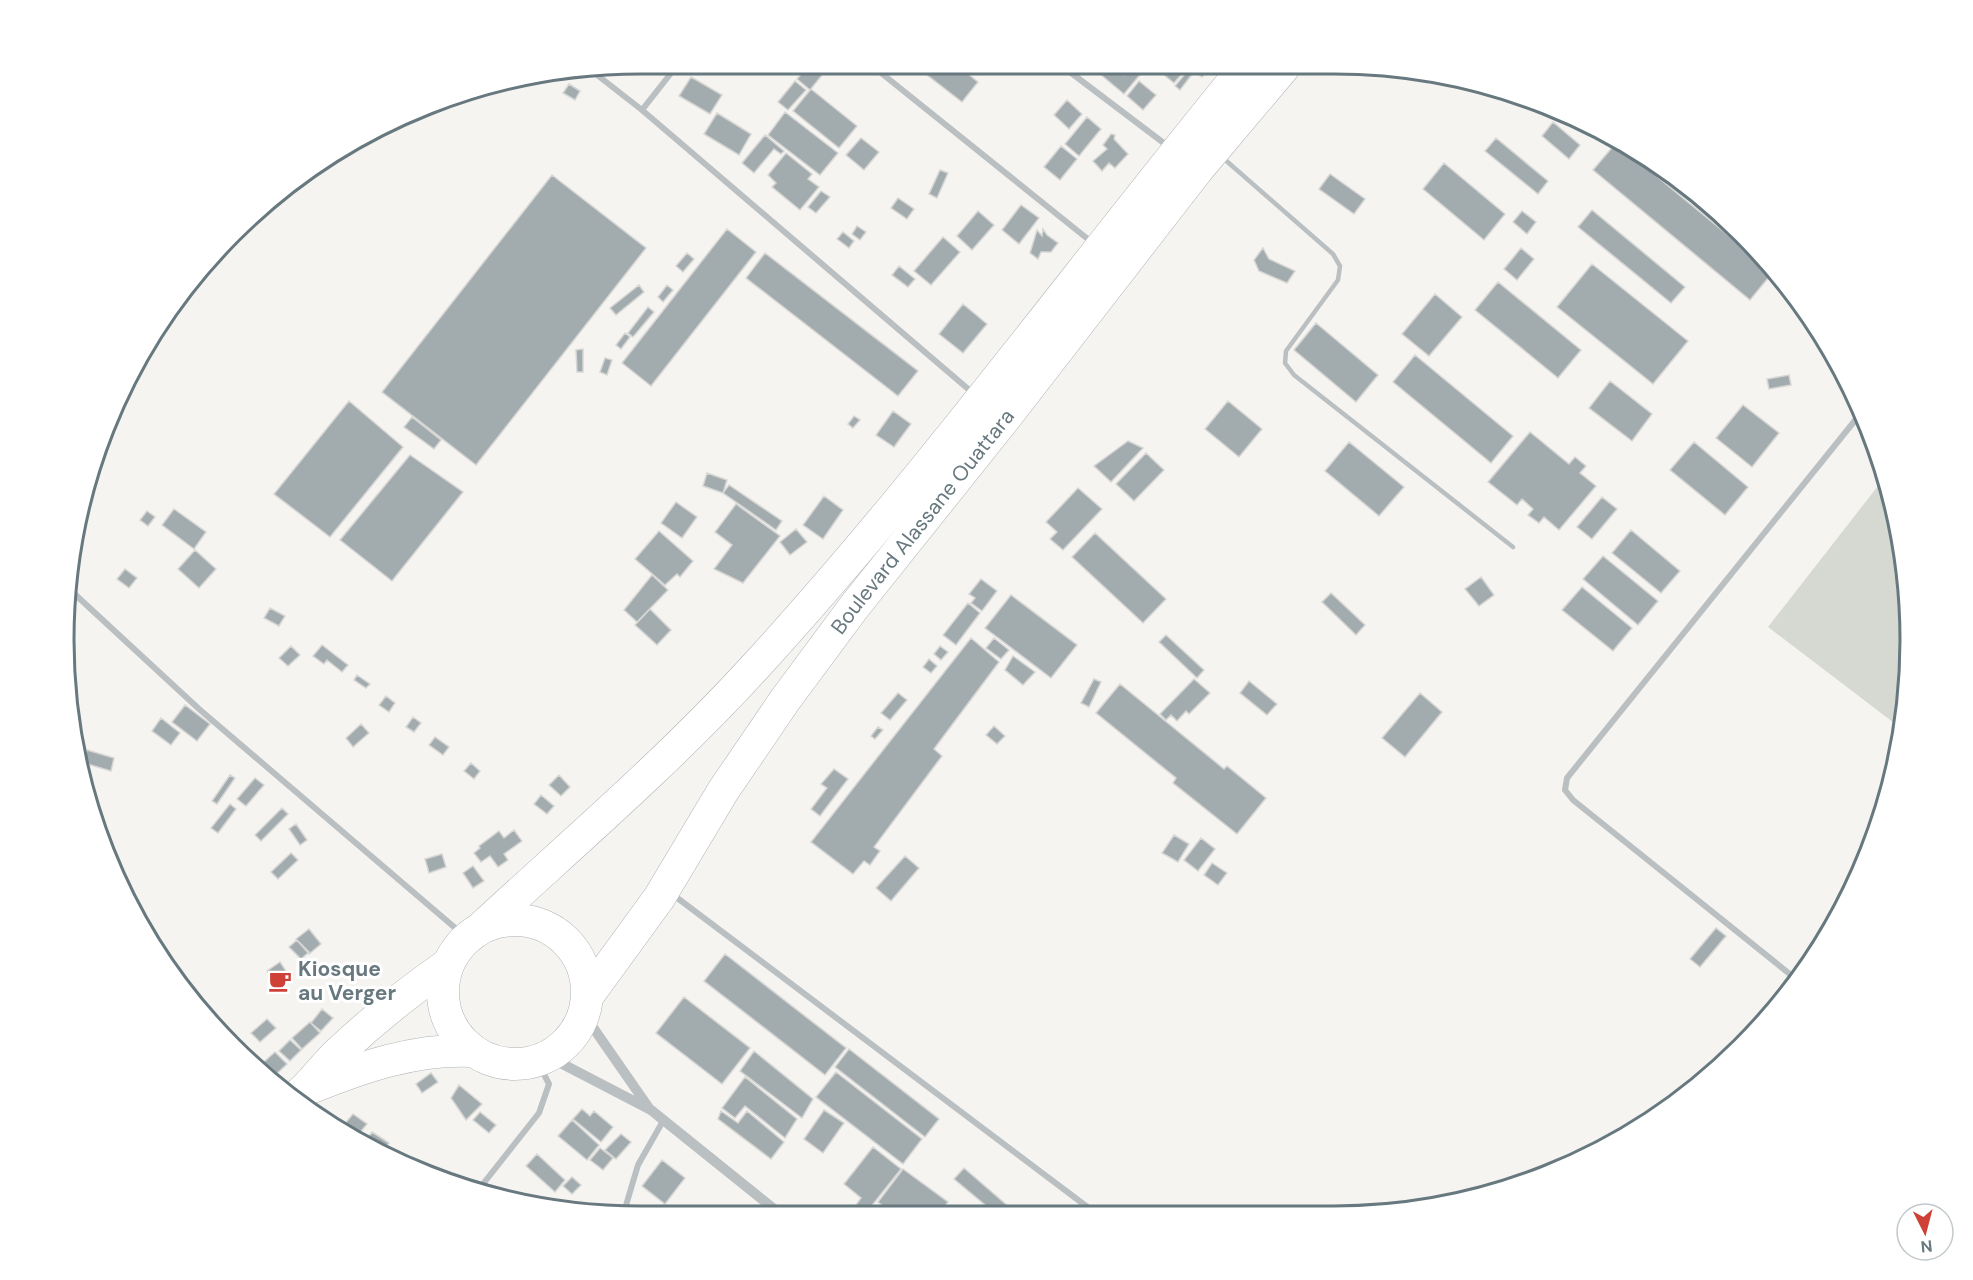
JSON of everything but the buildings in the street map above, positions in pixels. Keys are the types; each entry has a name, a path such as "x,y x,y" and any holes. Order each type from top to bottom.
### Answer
{"main road":[{"name":"Boulevard Alassane Ouattara","path":"474,933 675,751 752,670 886,518 993,409 1195,151 1241,74"},
{"name":"Boulevard Alassane Ouattara","path":"587,1005 665,888 723,790 993,409 1099,249 1195,151 1277,74"},
{"path":"301,1093 362,1031 447,965 474,933 510,919 540,924 566,939 583,964 587,1005 571,1040 543,1059 515,1065 493,1061 473,1051 454,1033 444,1009 443,982 447,965"},
{"path":"301,1093 376,1064 403,1057 453,1050 473,1051"}],"street":[{"path":"642,111 671,74"},
{"path":"882,74 1099,249"},
{"path":"1075,74 1195,151"},
{"path":"598,75 993,409"},
{"path":"1790,974 1573,800 1565,790 1567,778 1855,421"},
{"path":"76,595 198,709 474,933"},
{"path":"665,888 1086,1206"},
{"path":"587,1005 651,1110 770,1206"},
{"path":"543,1059 651,1110"},
{"path":"482,1184 539,1113 549,1084 543,1059"},
{"path":"626,1206 638,1165 663,1121"}],"lane":[{"path":"1195,151 1333,254 1340,266 1338,280 1286,351 1285,363 1294,375 1513,547"}],"shaded area":[{"path":"1878,486 1889,529 1898,603 1900,640 1894,723 1768,627"}],"place":[{"name":"Kiosque au Verger","path":"280,981"}]}
